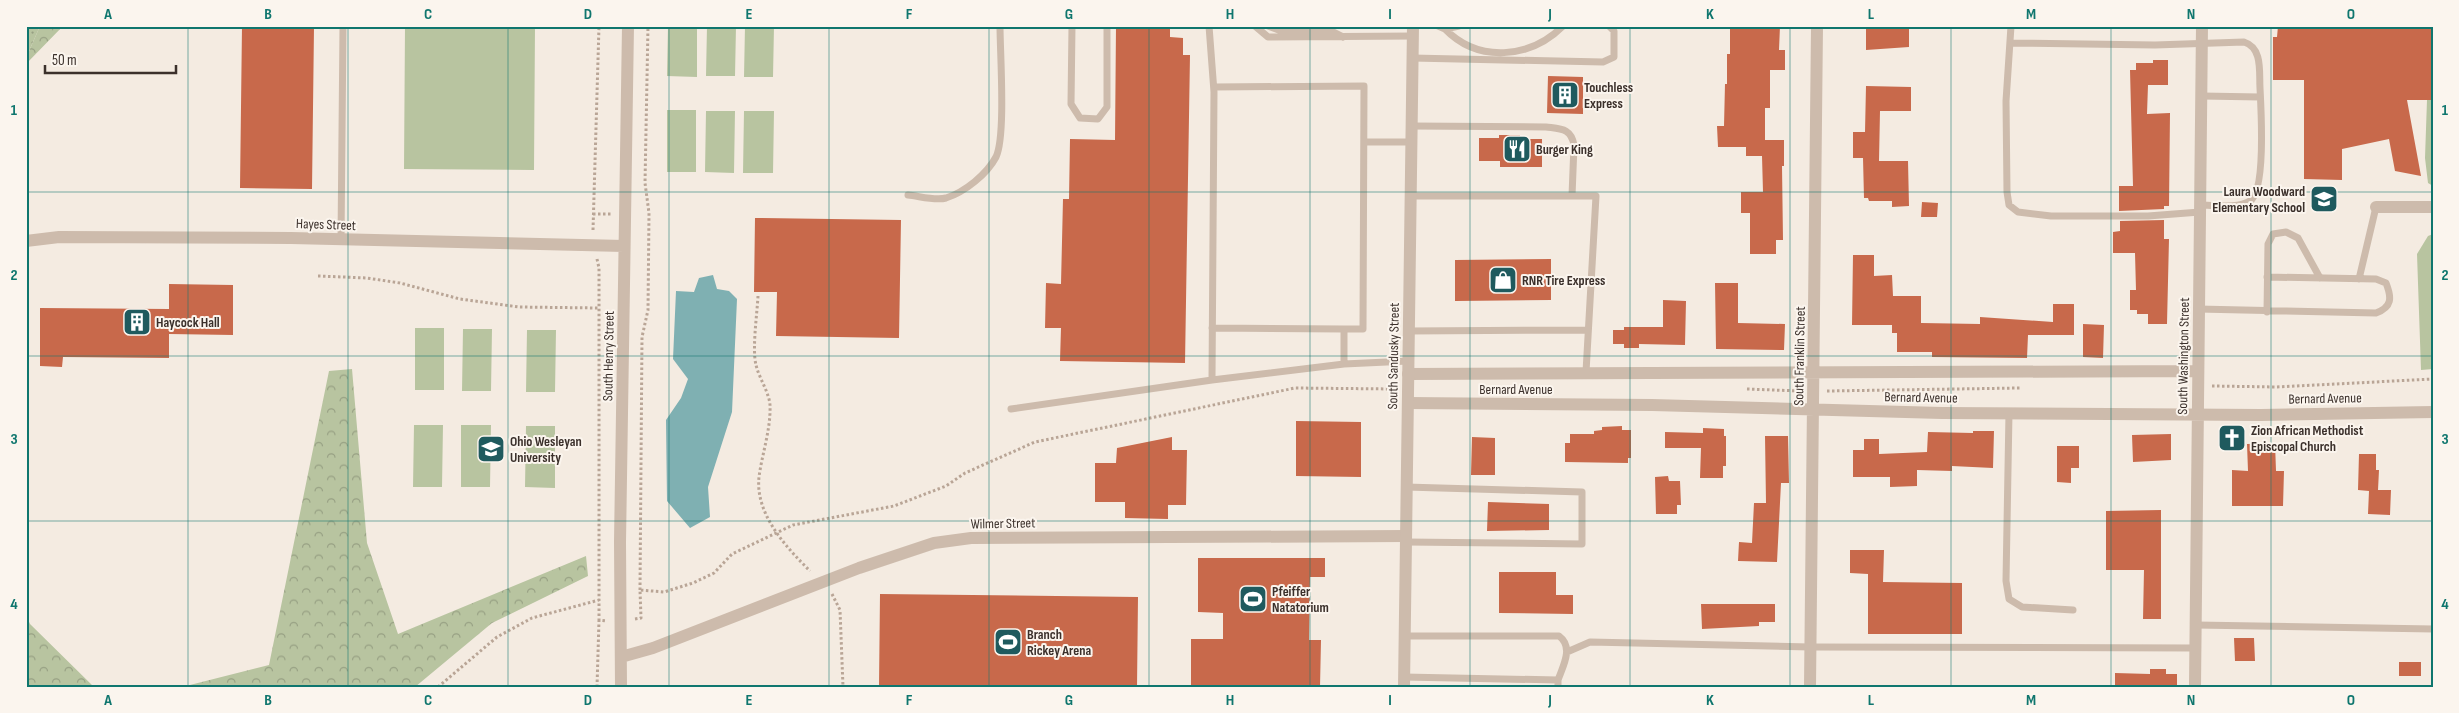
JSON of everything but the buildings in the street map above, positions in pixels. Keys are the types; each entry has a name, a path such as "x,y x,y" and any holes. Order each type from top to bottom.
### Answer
{"street":[{"name":"South Henry Street","path":"621,687 620,542 628,26"},
{"name":"South Franklin Street","path":"1810,687 1817,26"},
{"name":"South Washington Street","path":"2195,687 2202,26"},
{"name":"South Sandusky Street","path":"1404,682 1413,31"},
{"path":"2376,207 2433,206"},
{"name":"Hayes Street","path":"26,241 59,237 624,246"},
{"name":"Bernard Avenue","path":"1408,374 2197,371"},
{"name":"Bernard Avenue","path":"1408,403 1652,405 2009,413 2433,412"},
{"name":"Wilmer Street","path":"621,657 653,648 820,583 934,544 971,538 1406,539"}],"lane":[{"path":"341,240 343,26"},
{"path":"908,195 945,198 960,191 980,176 996,156 1001,130 1000,26"},
{"path":"1072,26 1072,104 1080,118 1098,119 1107,107 1107,26"},
{"path":"1210,26 1214,86 1212,380"},
{"path":"1255,26 1268,37 1346,38 1413,31"},
{"path":"1268,26 1284,32 1331,31 1346,38"},
{"path":"1441,28 1459,26"},
{"path":"1441,28 1455,40 1470,47 1498,52 1527,50 1550,39 1562,26"},
{"path":"2011,26 2006,101 2007,192 2009,206 2018,212 2051,216 2148,216 2200,208 2237,205 2250,201 2256,193 2260,178 2260,97 2258,55 2251,44 2244,42 2202,44 2011,43"},
{"path":"1412,58 1604,62 1614,57 1613,28"},
{"path":"1212,328 1363,329 1364,86 1214,86"},
{"path":"2202,96 2260,97"},
{"path":"1412,126 1546,127 1565,129 1573,137 1574,145 1572,196"},
{"path":"1364,142 1411,142"},
{"path":"1410,196 1596,196 1586,372"},
{"path":"2360,279 2376,207"},
{"path":"2267,312 2268,244 2274,234 2286,232 2298,238 2320,278"},
{"path":"2198,309 2376,313 2385,309 2390,303 2390,294 2386,283 2376,279 2268,277"},
{"path":"1344,330 1344,364"},
{"path":"1409,331 1588,330"},
{"path":"1011,408 1344,364 1408,361"},
{"path":"2009,413 2006,581 2009,599 2022,607 2074,610"},
{"path":"1406,487 1582,492 1582,544 1459,543 1406,539"},
{"path":"2196,624 2433,629"},
{"path":"1404,682 1558,683 1567,652 1565,640 1559,636 1405,636"},
{"path":"1567,652 1590,642 1810,647 2195,648"}],"path":[{"path":"598,687 600,308 599,268 593,245 599,26"},
{"path":"599,620 621,624 641,618 642,337 648,310 649,213 645,183 648,26"},
{"path":"318,276 367,278 400,283 460,299 519,307 600,308"},
{"path":"758,296 755,364 770,404 759,477 760,493 776,532 791,552 831,592 840,610 843,687"},
{"path":"640,590 664,592 693,583 714,572 732,554 776,532 793,525 817,519 894,506 946,486 965,473 1035,442"},
{"path":"438,687 466,661 497,637 532,618 599,600"}],"green space":[{"path":"26,26 40,26 26,58"},
{"path":"40,26 63,26 26,64 26,58"},
{"path":"405,26 535,26 534,170 404,169"},
{"path":"668,26 697,26 697,77 667,76"},
{"path":"707,26 736,26 735,76 706,76"},
{"path":"745,26 774,26 773,77 744,77"},
{"path":"2427,100 2433,100 2433,186 2428,183 2425,158"},
{"path":"667,110 696,110 696,172 667,172"},
{"path":"706,111 735,111 734,173 705,172"},
{"path":"744,111 774,111 773,173 743,173"},
{"path":"2433,234 2433,369 2421,370 2417,254 2428,236"},
{"path":"415,328 444,328 444,390 415,390"},
{"path":"463,329 492,329 491,391 462,391"},
{"path":"527,330 556,330 555,392 526,392"},
{"path":"352,369 367,543 398,634 586,556 588,576 492,623 415,687 182,687 269,665 329,371"},
{"path":"414,425 443,425 442,487 413,487"},
{"path":"461,425 491,425 490,487 461,487"},
{"path":"526,426 555,426 555,488 525,487"},
{"path":"26,615 30,624 94,687 26,687"}],"water":[{"path":"713,275 717,289 729,291 737,299 732,412 708,487 710,517 690,528 667,501 666,420 681,398 688,379 673,359 676,291 694,292 699,278"}],"place":[{"name":"Touchless Express","path":"1565,95"},
{"name":"Burger King","path":"1517,149"},
{"name":"Laura Woodward Elementary School","path":"2324,199"},
{"name":"RNR Tire Express","path":"1503,280"},
{"name":"Haycock Hall","path":"137,322"},
{"name":"Zion African Methodist Episcopal Church","path":"2232,438"},
{"name":"Ohio Wesleyan University","path":"491,449"},
{"name":"Pfeiffer Natatorium","path":"1253,599"},
{"name":"Branch Rickey Arena","path":"1008,642"}]}
